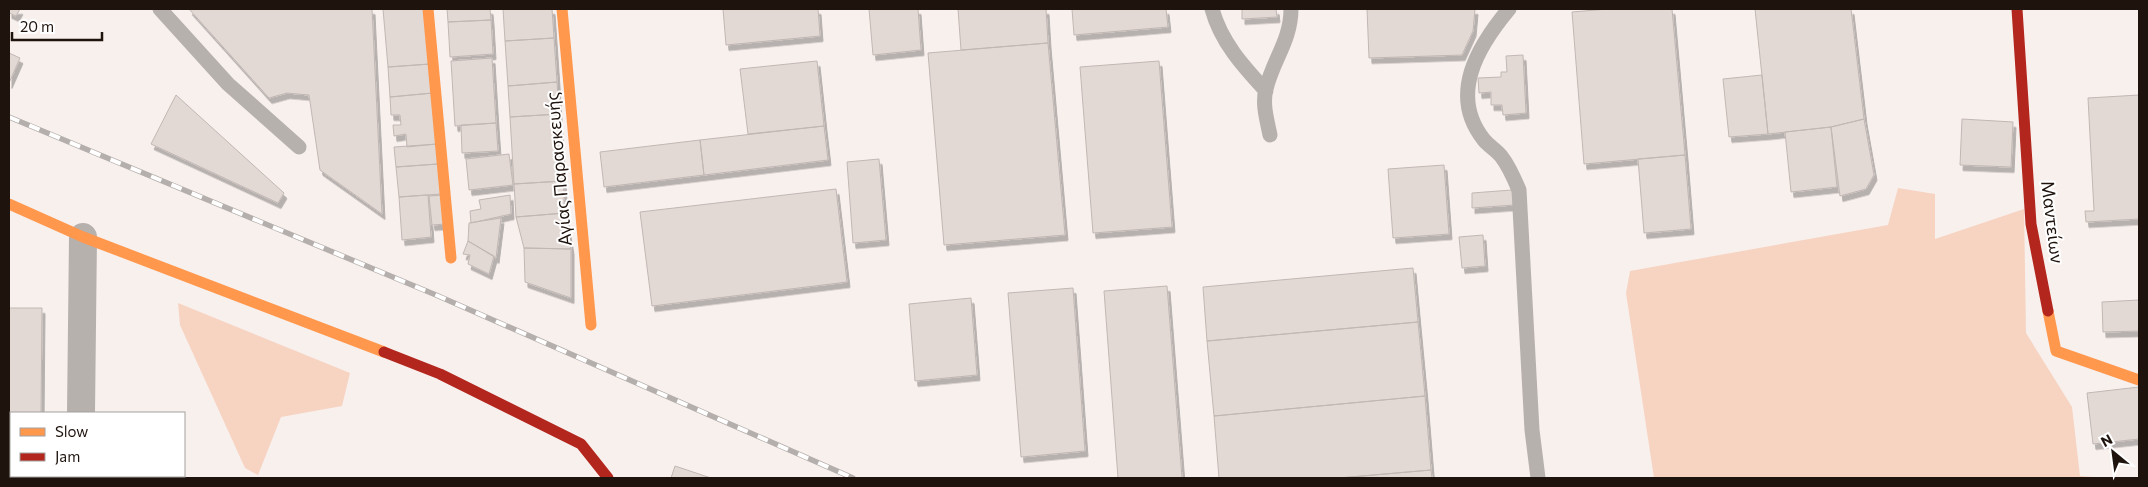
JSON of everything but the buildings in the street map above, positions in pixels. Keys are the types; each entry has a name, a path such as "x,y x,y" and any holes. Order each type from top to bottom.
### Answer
{"street":[{"path":"428,9 451,258"},
{"name":"Αγίας Παρασκευής","path":"562,9 591,325"},
{"name":"Μαντείων","path":"2017,9 2031,224 2056,351 2139,380"},
{"path":"9,204 83,236 440,374 581,444 608,478"},
{"path":"81,412 83,236"}],"lane":[{"path":"160,9 228,84 299,147"},
{"path":"1212,9 1223,37 1239,62 1266,91"},
{"path":"1270,135 1265,112 1266,91 1289,35 1291,9"},
{"path":"1509,9 1480,49 1472,66 1468,98 1476,126 1484,141 1502,157 1519,190 1532,430 1538,478"}],"shaded area":[{"path":"1898,188 1935,194 1935,239 2024,209 2026,333 2072,407 2080,476 2108,478 1654,478 1626,293 1630,271 1888,225"},
{"path":"178,303 350,373 342,406 281,417 258,475 245,468 180,325"}],"railway":[{"path":"9,117 436,295 853,478"}],"traffic: slow":[{"path":"428,9 451,258"},
{"path":"562,9 591,325"},
{"path":"9,204 83,237 384,352"},
{"path":"2048,311 2056,351 2139,380"}],"traffic: jam":[{"path":"2017,9 2031,224 2048,311"},
{"path":"384,352 440,374 581,444 608,478"}]}
